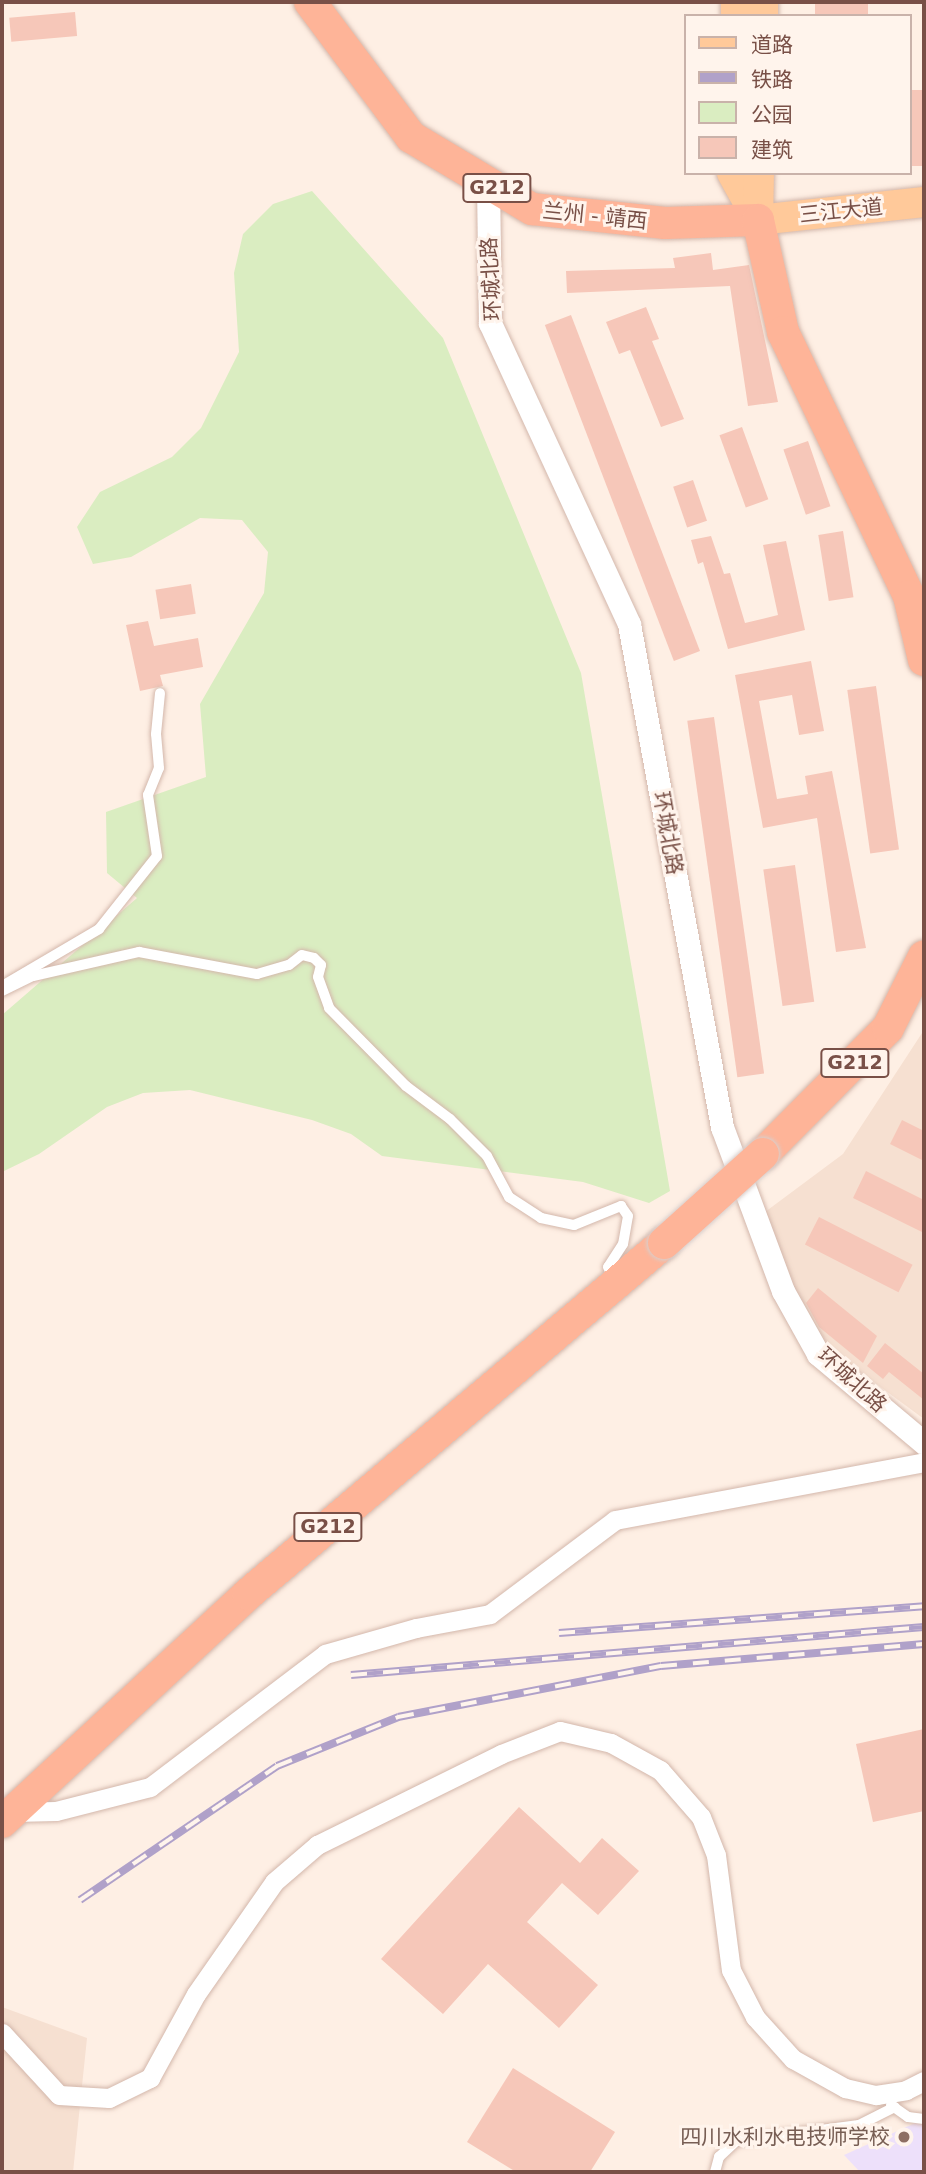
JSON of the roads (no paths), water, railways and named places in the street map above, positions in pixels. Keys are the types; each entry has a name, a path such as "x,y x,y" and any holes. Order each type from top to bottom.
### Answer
{"highway":[{"name":"兰州 - 靖西","path":"310,2 411,137 532,209 666,223 758,220"},
{"path":"758,220 783,332 909,596 924,660"},
{"name":"G212","path":"7,1817 248,1594 664,1243 763,1154 888,1028 924,956"}],"main road":[{"path":"733,175 758,220"},
{"path":"758,220 760,175"},
{"name":"三江大道","path":"758,220 924,202"}],"street":[{"name":"环城北路","path":"488,183 490,323 629,624 722,1127 783,1291 818,1354 924,1443"},
{"path":"7,1817 56,1811 150,1787 325,1654 416,1628 490,1614 614,1520 924,1462"},
{"path":"2,2033 59,2095 109,2098 150,2078 196,1994 258,1904 274,1882 317,1845 501,1754 560,1731 611,1743 660,1770 701,1817 716,1855 731,1970 755,2017 793,2059 845,2088 876,2095 906,2090 924,2081"}],"lane":[{"path":"2,989 99,929 157,856 148,795 159,768 156,734 160,693"},
{"path":"2,989 33,976 139,952 257,974 289,965 303,954 314,958 321,965 318,977 329,1008 405,1086 450,1119 486,1156 509,1197 541,1219 574,1224 621,1206 628,1216 623,1244 608,1267 616,1283"},
{"path":"876,2095 908,2117 924,2119"},
{"path":"715,2172 719,2157 736,2141 859,2124 895,2108"}],"railway":[{"path":"559,1633 924,1606"},
{"path":"351,1675 924,1627"},
{"path":"80,1900 277,1766 398,1717 661,1666 924,1644"}],"place":[{"name":"四川水利水电技师学校","path":"904,2137"}]}
